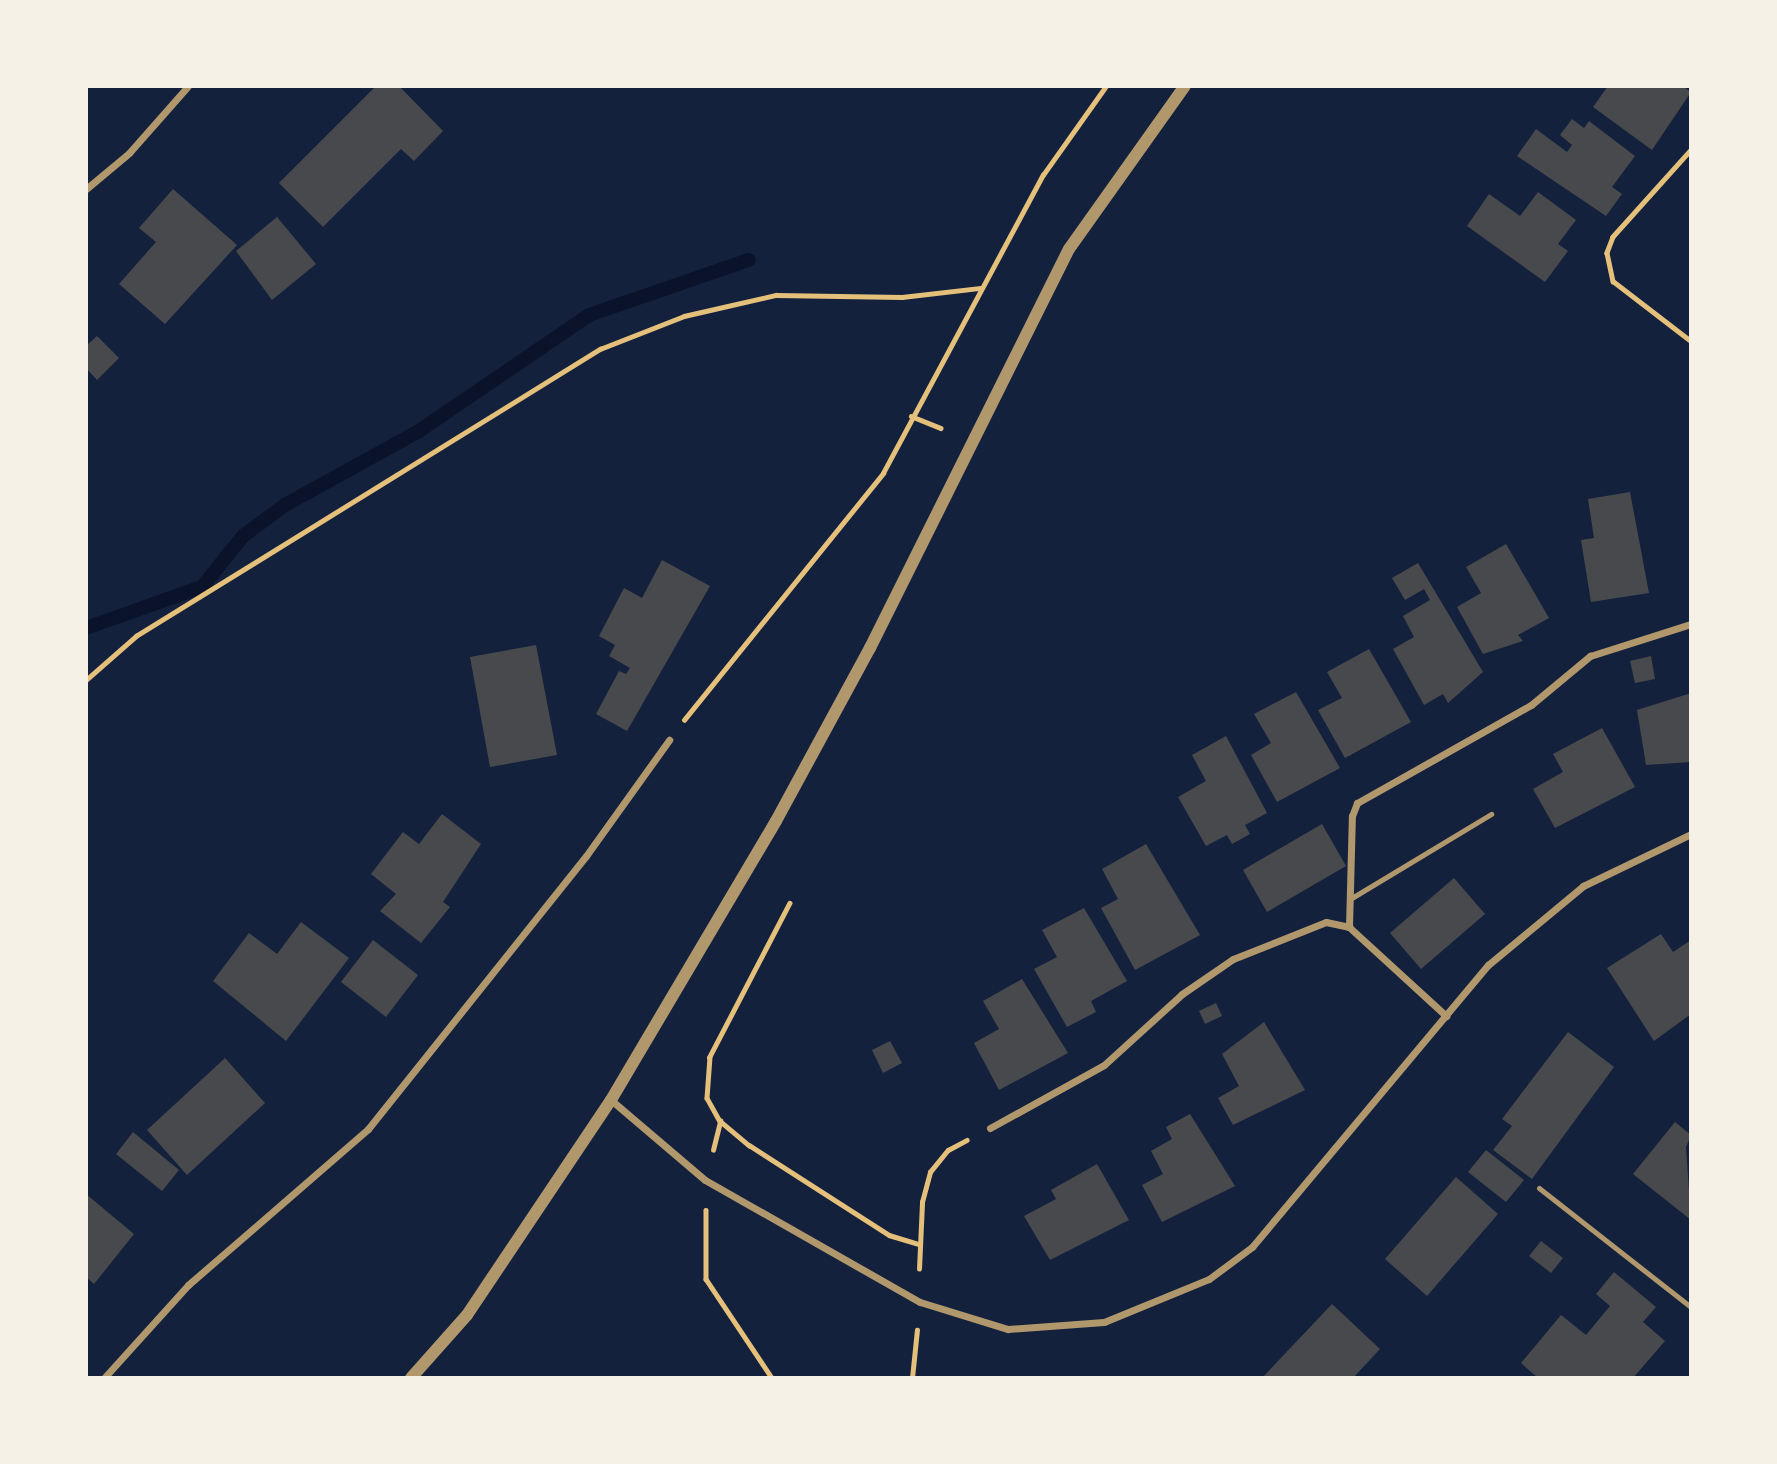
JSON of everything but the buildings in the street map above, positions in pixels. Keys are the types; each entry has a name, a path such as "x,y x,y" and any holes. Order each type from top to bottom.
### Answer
{"street":[{"path":"86,189 130,153 188,86"},
{"path":"411,1378 467,1315 611,1100 776,821 870,648 1069,249 1185,86"},
{"path":"1349,927 1357,803 1531,705 1590,656 1691,624"},
{"path":"104,1378 188,1285 368,1129 586,856 669,740"},
{"path":"611,1100 705,1180 919,1302 1008,1329 1048,1330 1104,1322 1209,1279 1291,1207 1446,1016 1538,919 1583,886 1691,834"},
{"path":"990,1128 1104,1065 1182,994 1233,958 1326,922 1349,927 1446,1016"}],"lane":[{"path":"1350,899 1490,814"},
{"path":"1539,1188 1691,1307"}],"path":[{"path":"669,740 731,657 856,514 1044,176 1106,86"},
{"path":"1691,150 1613,237 1607,253 1613,281 1691,341"},
{"path":"86,680 136,636 600,349 684,316 776,295 902,297 980,288"},
{"path":"911,416 941,428"},
{"path":"790,903 710,1057 707,1098 720,1121 889,1235 919,1244"},
{"path":"720,1121 705,1180 706,1279 772,1378"},
{"path":"912,1378 919,1302 919,1244 930,1172 948,1150 990,1128"}],"waterway":[{"path":"86,628 202,587 243,536 285,505 419,431 589,315 749,260"}]}
